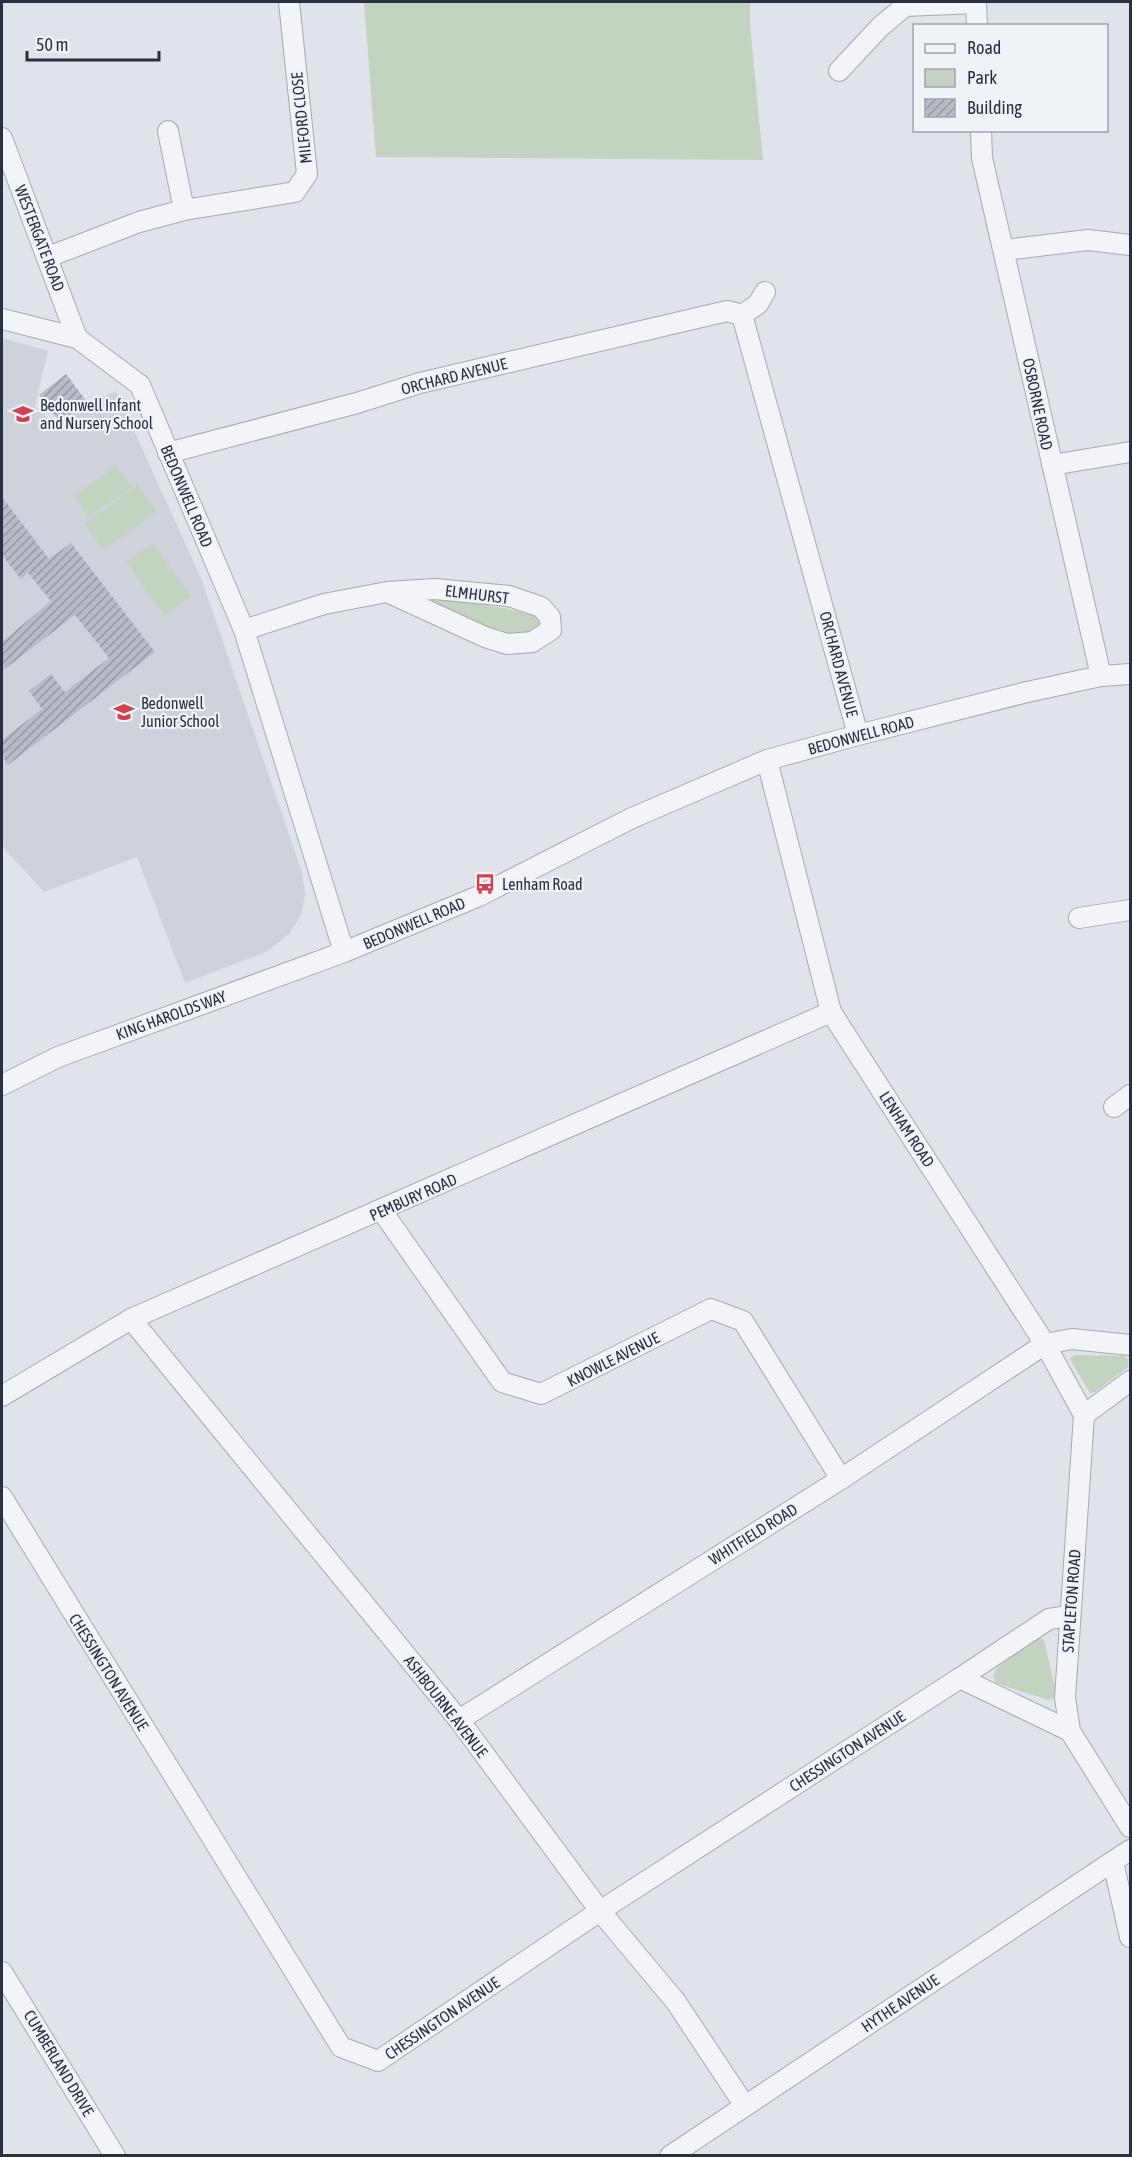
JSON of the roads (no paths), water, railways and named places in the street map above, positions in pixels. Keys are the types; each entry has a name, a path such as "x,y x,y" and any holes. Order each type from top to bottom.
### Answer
{"street":[{"name":"MILFORD CLOSE","path":"48,257 140,222 184,210 295,192 307,174 289,2"},
{"path":"839,71 880,27 905,6 976,2 976,24"},
{"path":"168,131 184,210"},
{"name":"OSBORNE ROAD","path":"981,132 982,158 1005,250 1101,676"},
{"name":"WESTERGATE ROAD","path":"2,138 77,338"},
{"path":"1005,250 1088,240 1131,245"},
{"path":"742,315 758,304 765,292"},
{"name":"ORCHARD AVENUE","path":"168,453 357,403 432,380 727,311 742,315 858,735"},
{"name":"BEDONWELL ROAD","path":"2,319 77,338 140,385 244,630 344,952 479,896 632,818 767,760 1027,692 1101,676 1131,674"},
{"path":"1052,465 1131,452"},
{"name":"ELMHURST","path":"244,630 324,604 387,591 435,589 509,596 541,607 550,617 551,630 532,642 507,644 485,637 387,591"},
{"name":"LENHAM ROAD","path":"767,760 831,1012 1045,1344 1084,1415"},
{"path":"1079,918 1131,910"},
{"name":"KING HAROLDS WAY","path":"2,1085 58,1057 344,952"},
{"name":"PEMBURY ROAD","path":"2,1396 131,1319 831,1012"},
{"path":"1114,1107 1131,1095"},
{"name":"KNOWLE AVENUE","path":"382,1210 502,1382 541,1394 711,1310 743,1321 841,1479"},
{"name":"ASHBOURNE AVENUE","path":"131,1319 459,1720 600,1911 676,2002 745,2106"},
{"path":"1045,1344 1072,1339 1131,1345"},
{"name":"WHITFIELD ROAD","path":"459,1720 841,1479 1045,1344"},
{"path":"1084,1415 1131,1381"},
{"name":"STAPLETON ROAD","path":"1084,1415 1065,1698 1070,1731 1131,1827"},
{"name":"CHESSINGTON AVENUE","path":"2,1497 341,2047 378,2061 600,1911 1049,1619 1069,1616"},
{"path":"960,1678 1070,1731"},
{"name":"HYTHE AVENUE","path":"670,2156 1131,1850"},
{"path":"1113,1862 1131,1937"},
{"name":"CUMBERLAND DRIVE","path":"5,1985 115,2156"}],"place":[{"name":"Bedonwell Infant and Nursery School","path":"23,414"},
{"name":"Bedonwell Junior School","path":"124,712"},
{"name":"Lenham Road","path":"485,884"}]}
